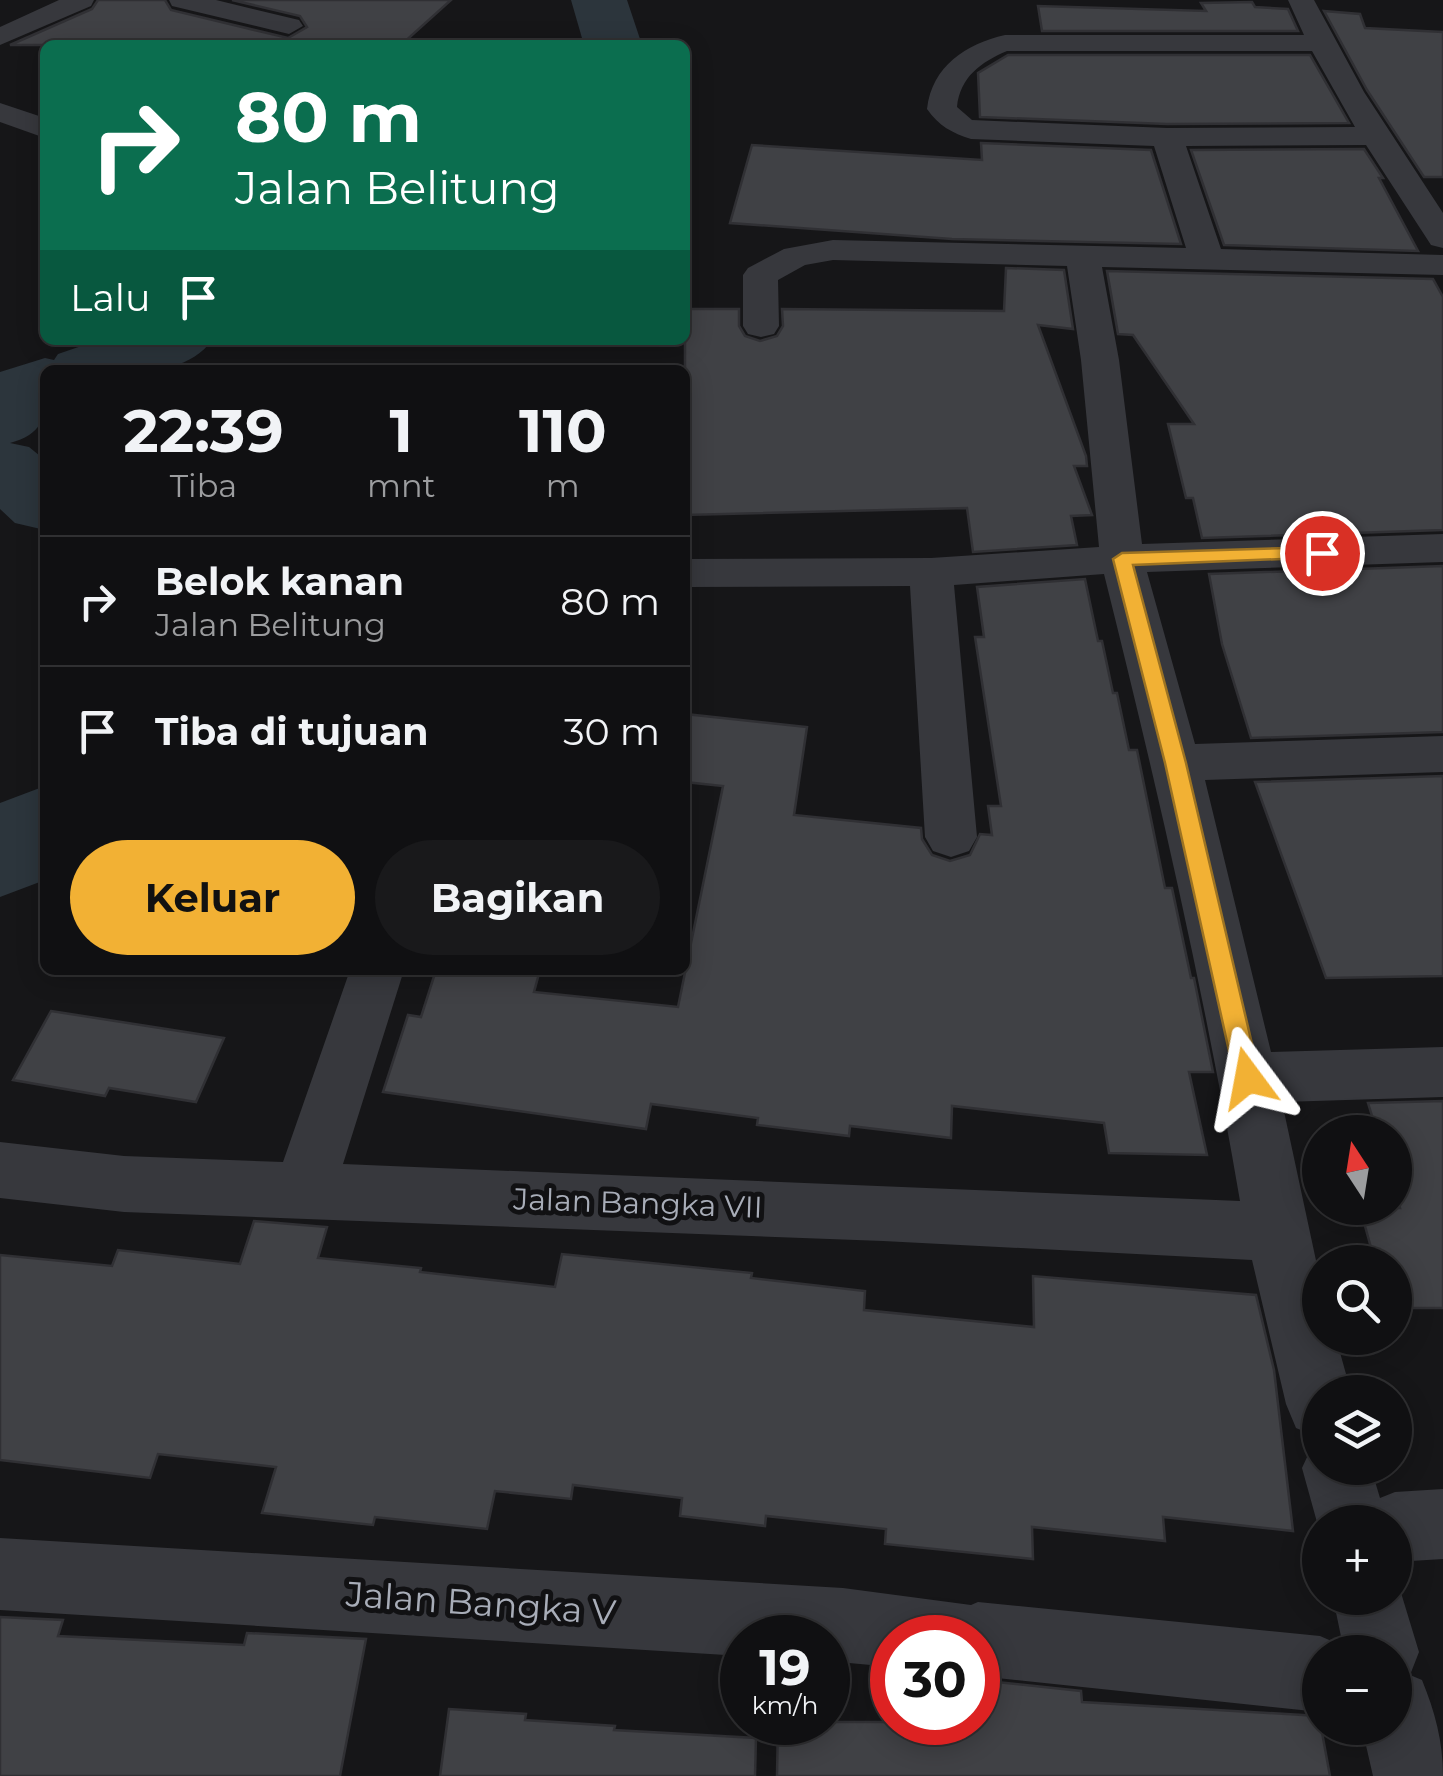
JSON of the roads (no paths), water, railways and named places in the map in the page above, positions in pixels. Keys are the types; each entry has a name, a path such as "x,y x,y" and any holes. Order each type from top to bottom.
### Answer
{"street":[{"path":"0,36 82,0"},
{"path":"182,0 289,26"},
{"path":"1301,0 1320,43 1374,136 1443,238"},
{"path":"1320,43 1005,44 980,51 968,60 950,82 942,101 947,117 972,131 1167,137 1374,136"},
{"path":"0,112 40,127"},
{"path":"1167,137 1206,257"},
{"path":"761,326 760,276 796,256 858,248 1443,265"},
{"path":"1083,257 1100,360 1122,559 1176,763 1248,1078 1276,1232 1313,1375"},
{"path":"690,573 931,572 1122,559 1443,548"},
{"path":"931,572 950,838"},
{"path":"1176,763 1443,754"},
{"path":"304,1190 375,975"},
{"path":"1248,1078 1443,1072"},
{"name":"Jalan Bangka VII","path":"0,1170 124,1184 884,1212 1276,1232"},
{"path":"1412,1526 1443,1524"},
{"name":"Jalan Bangka V","path":"0,1574 870,1629"},
{"path":"1000,1641 1302,1672"},
{"path":"1404,1745 1412,1776"}],"waterway":[{"path":"599,0 611,40"},
{"path":"100,365 159,345"},
{"path":"0,421 31,385 40,382"},
{"path":"0,465 40,500"},
{"path":"0,856 40,829"}]}
